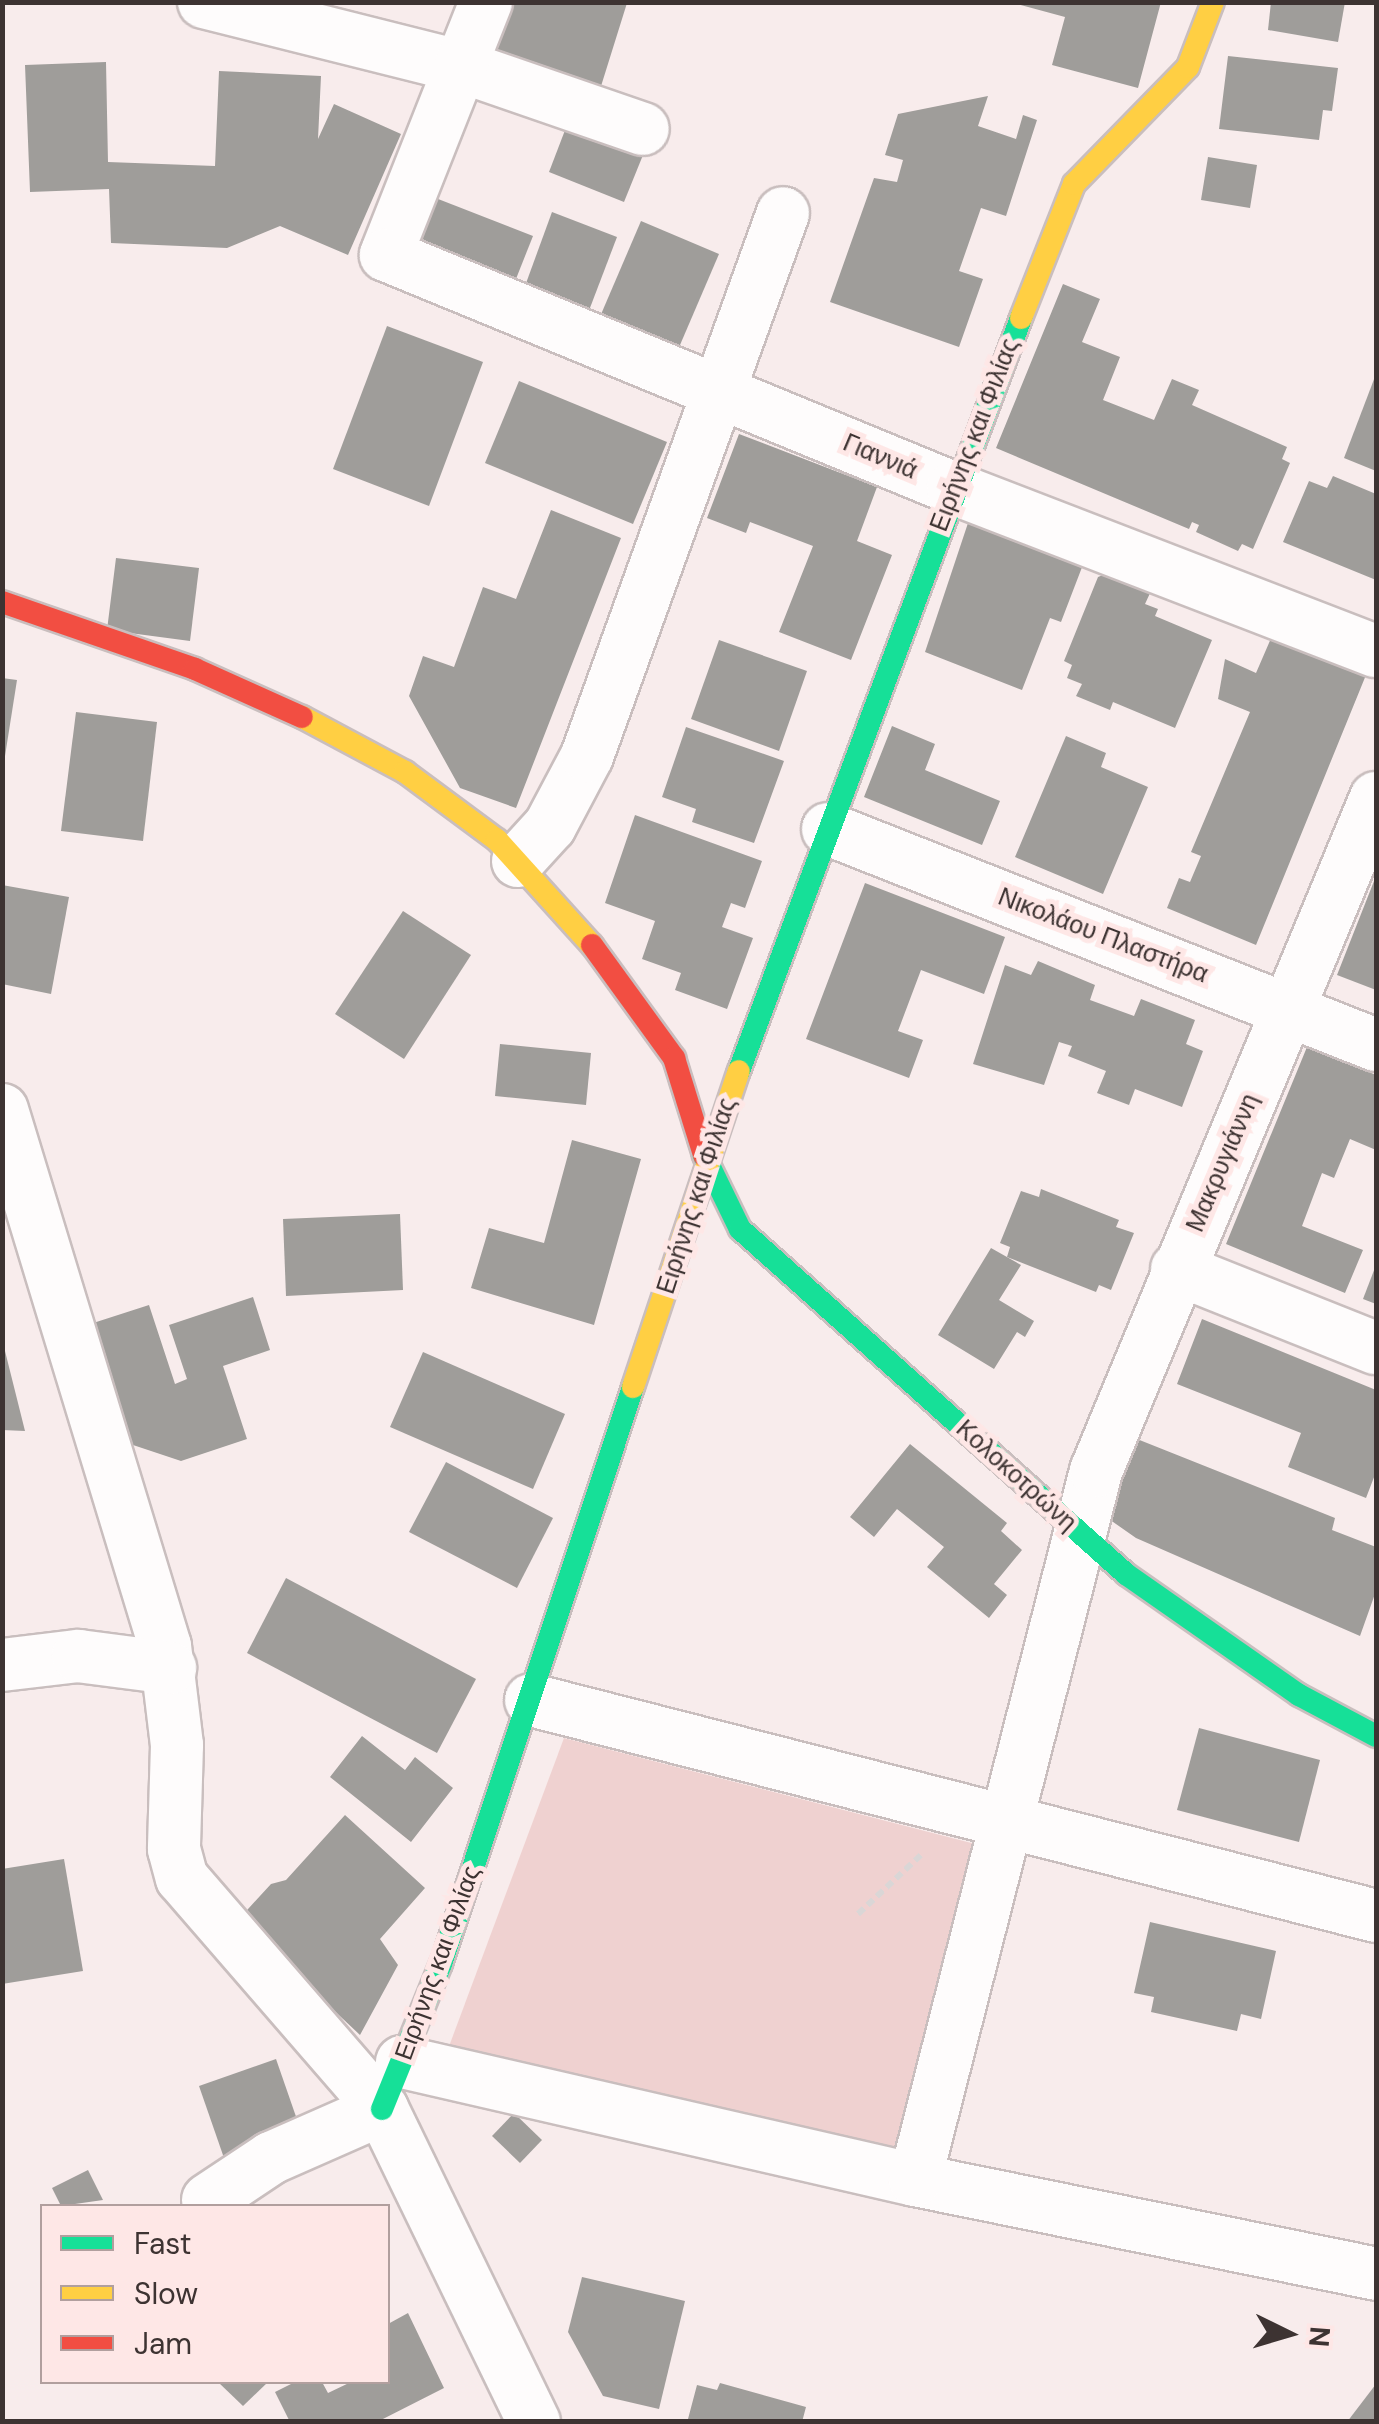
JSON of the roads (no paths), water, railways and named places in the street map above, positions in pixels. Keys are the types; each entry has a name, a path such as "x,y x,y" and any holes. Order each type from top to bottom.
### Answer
{"street":[{"path":"204,2 464,67 643,129"},
{"path":"464,67 486,2"},
{"name":"Ειρήνης και Φιλίας","path":"392,2086 532,1700 706,1162 953,488 1074,184 1086,164 1188,67 1213,2"},
{"name":"Γιαννιά","path":"464,67 386,255 718,388 953,488 1376,651"},
{"path":"518,861 550,826 587,756 783,214"},
{"name":"Κολοκοτρώνη","path":"2,602 195,669 293,712 420,782 518,861 600,954 666,1046 683,1075 706,1162 740,1229 1076,1531 1208,1634 1299,1695 1376,1736"},
{"name":"Μακρυγιάννη","path":"916,2180 992,1820 1076,1531 1177,1269 1292,1010 1376,798"},
{"name":"Νικολάου Πλαστήρα","path":"828,829 1376,1045"},
{"path":"2,1110 170,1668 177,1745 174,1848 182,1878 392,2086 534,2422"},
{"path":"1177,1269 1376,1348"},
{"path":"2,1665 78,1656 170,1668"},
{"path":"532,1700 1376,1916"},
{"path":"208,2200 392,2086 916,2180 1376,2274"}]}
